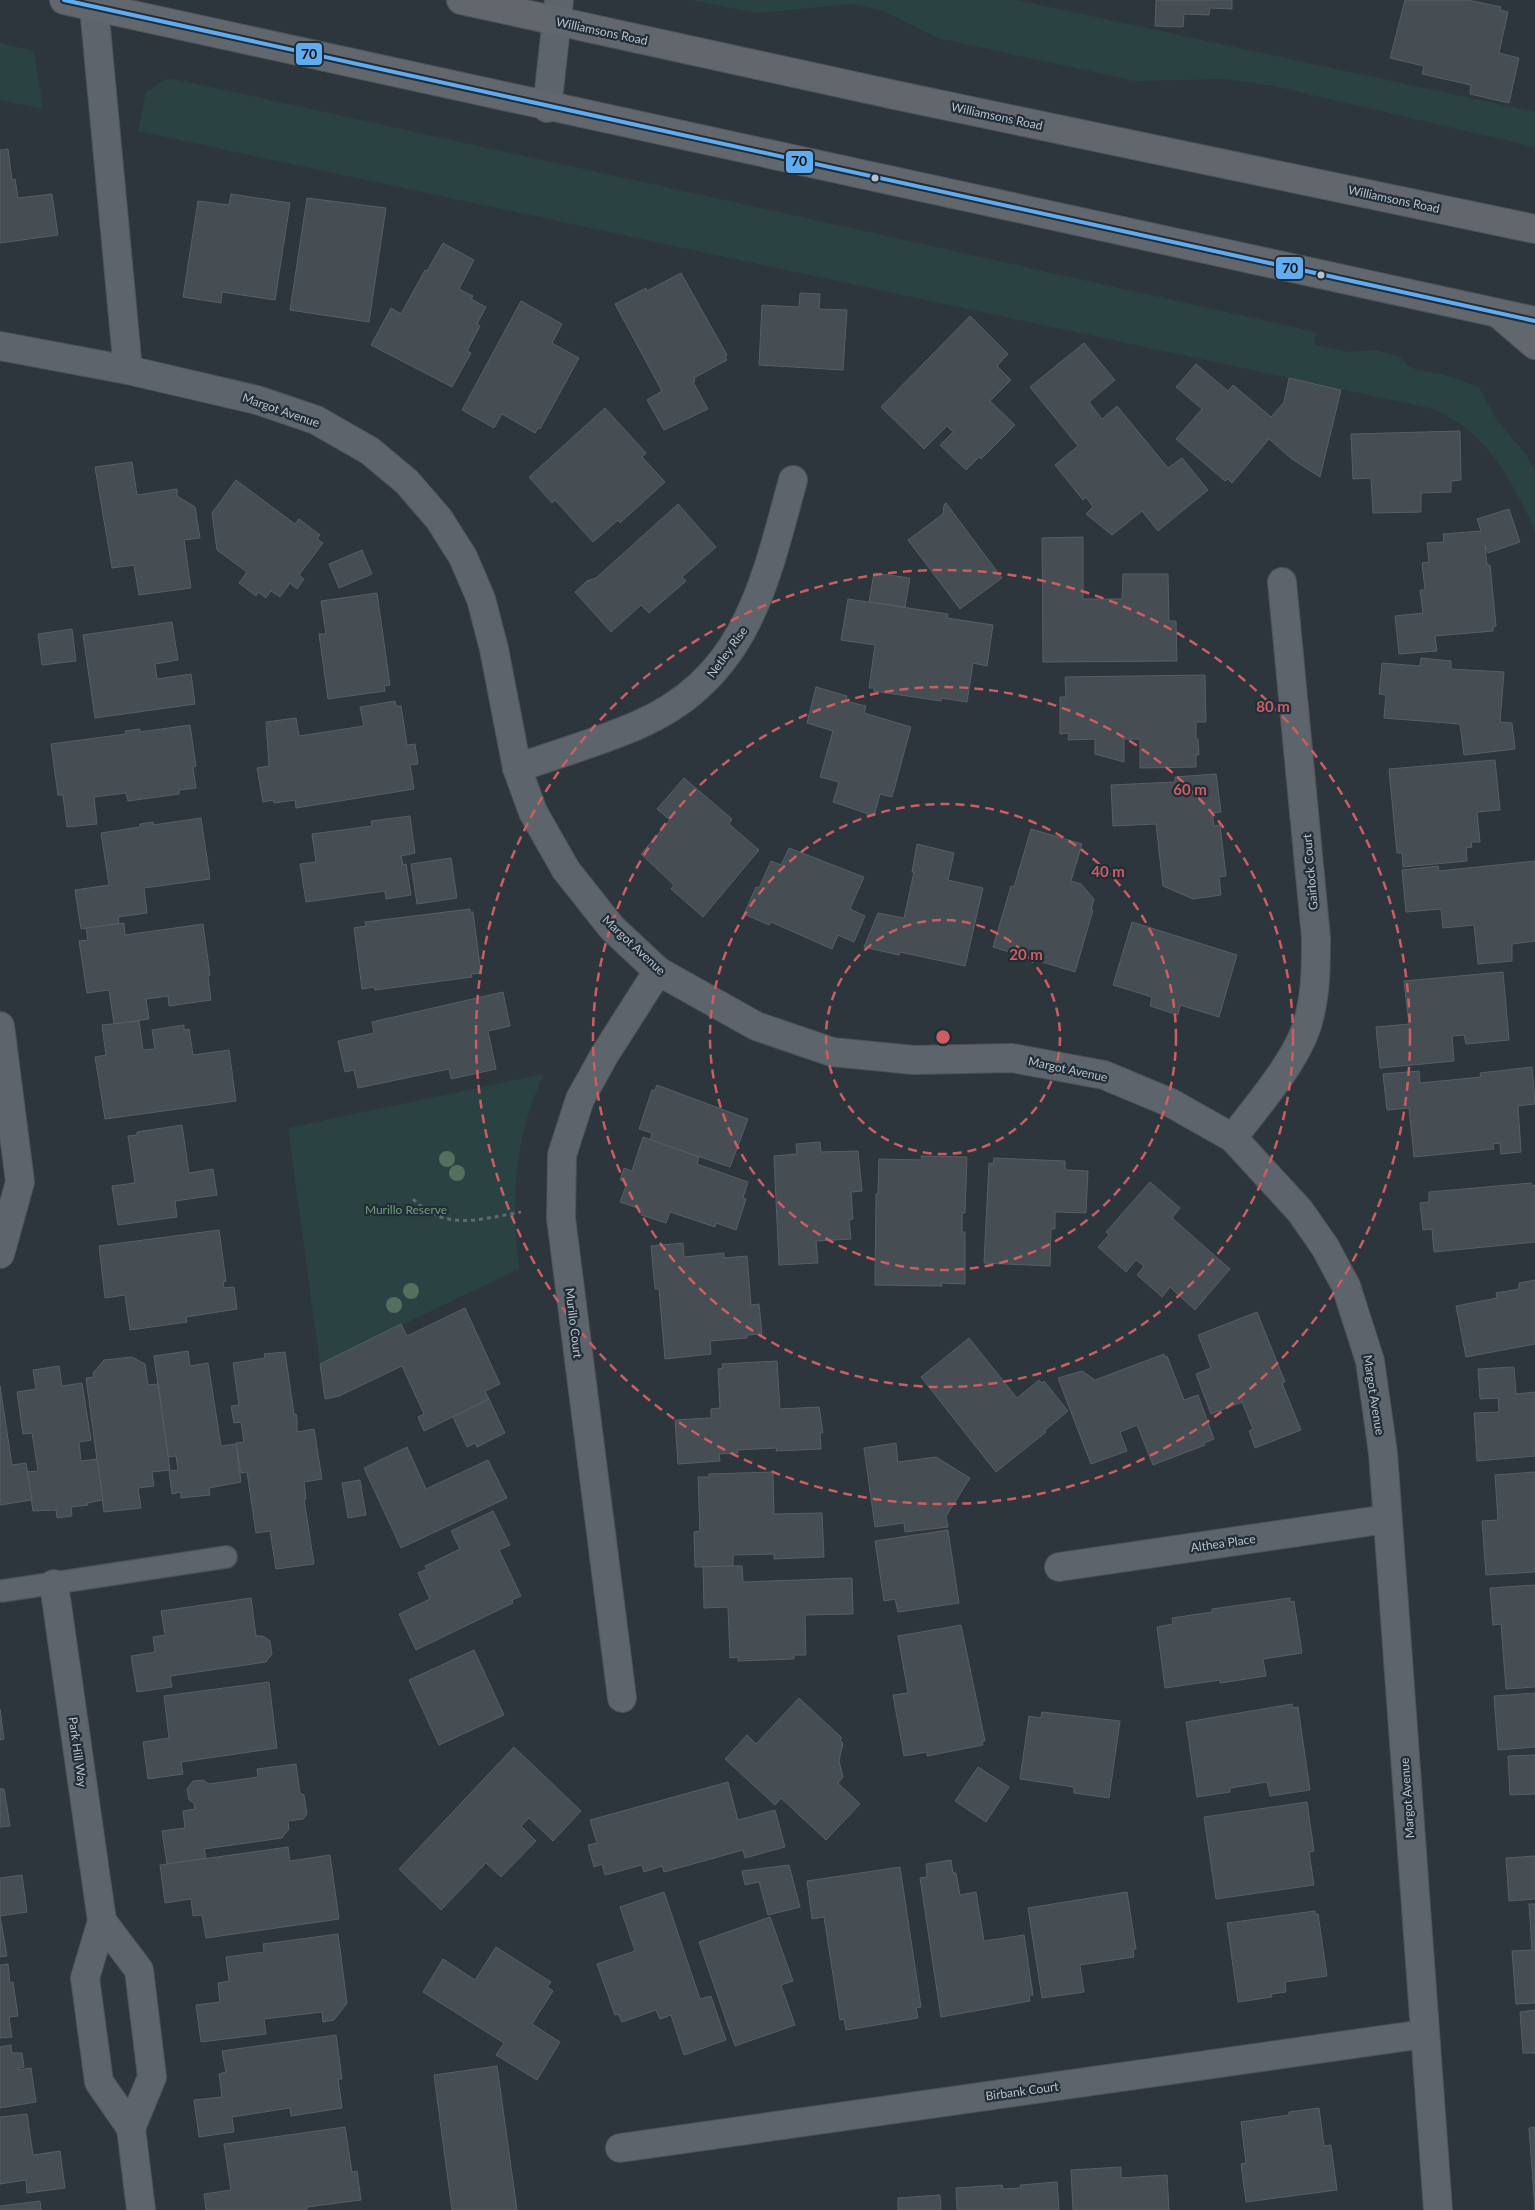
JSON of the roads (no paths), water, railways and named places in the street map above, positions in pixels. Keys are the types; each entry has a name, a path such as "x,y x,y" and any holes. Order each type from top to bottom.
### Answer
{"main road":[{"path":"64,0 547,108 1535,321"},
{"name":"Williamsons Road","path":"461,0 558,10 886,93 1535,229"},
{"path":"1498,313 1535,345"}],"street":[{"path":"94,7 128,370"},
{"path":"547,108 558,10"},
{"name":"Margot Avenue","path":"0,346 128,370 257,400 316,420 370,451 407,482 439,519 463,557 481,599 494,649 517,768 533,812 566,870 612,928 658,971 687,989 756,1026 832,1052 914,1060 1012,1058 1104,1075 1170,1103 1233,1138 1300,1211 1325,1247 1346,1286 1370,1361 1383,1453 1438,2210"},
{"name":"Netley Rise","path":"517,768 639,725 693,693 716,670 748,623 768,572 793,480"},
{"name":"Gairlock Court","path":"1233,1138 1295,1053 1309,1020 1316,980 1316,938 1282,582"},
{"name":"Murillo Court","path":"622,1698 560,1218 562,1155 580,1099 605,1054 658,971"},
{"path":"0,1026 20,1182 0,1254"},
{"name":"Althea Place","path":"1059,1567 1387,1519"},
{"name":"Park Hill Way","path":"54,1584 102,1921 85,1978 99,2082 131,2128 141,2210"},
{"name":"Park Hill Way","path":"102,1921 139,1970 152,2077 131,2128"},
{"name":"Birbank Court","path":"620,2148 1424,2034"}],"lane":[{"path":"2,1591 226,1557"}],"park label":[{"name":"Murillo Reserve","path":"406,1209"}]}
